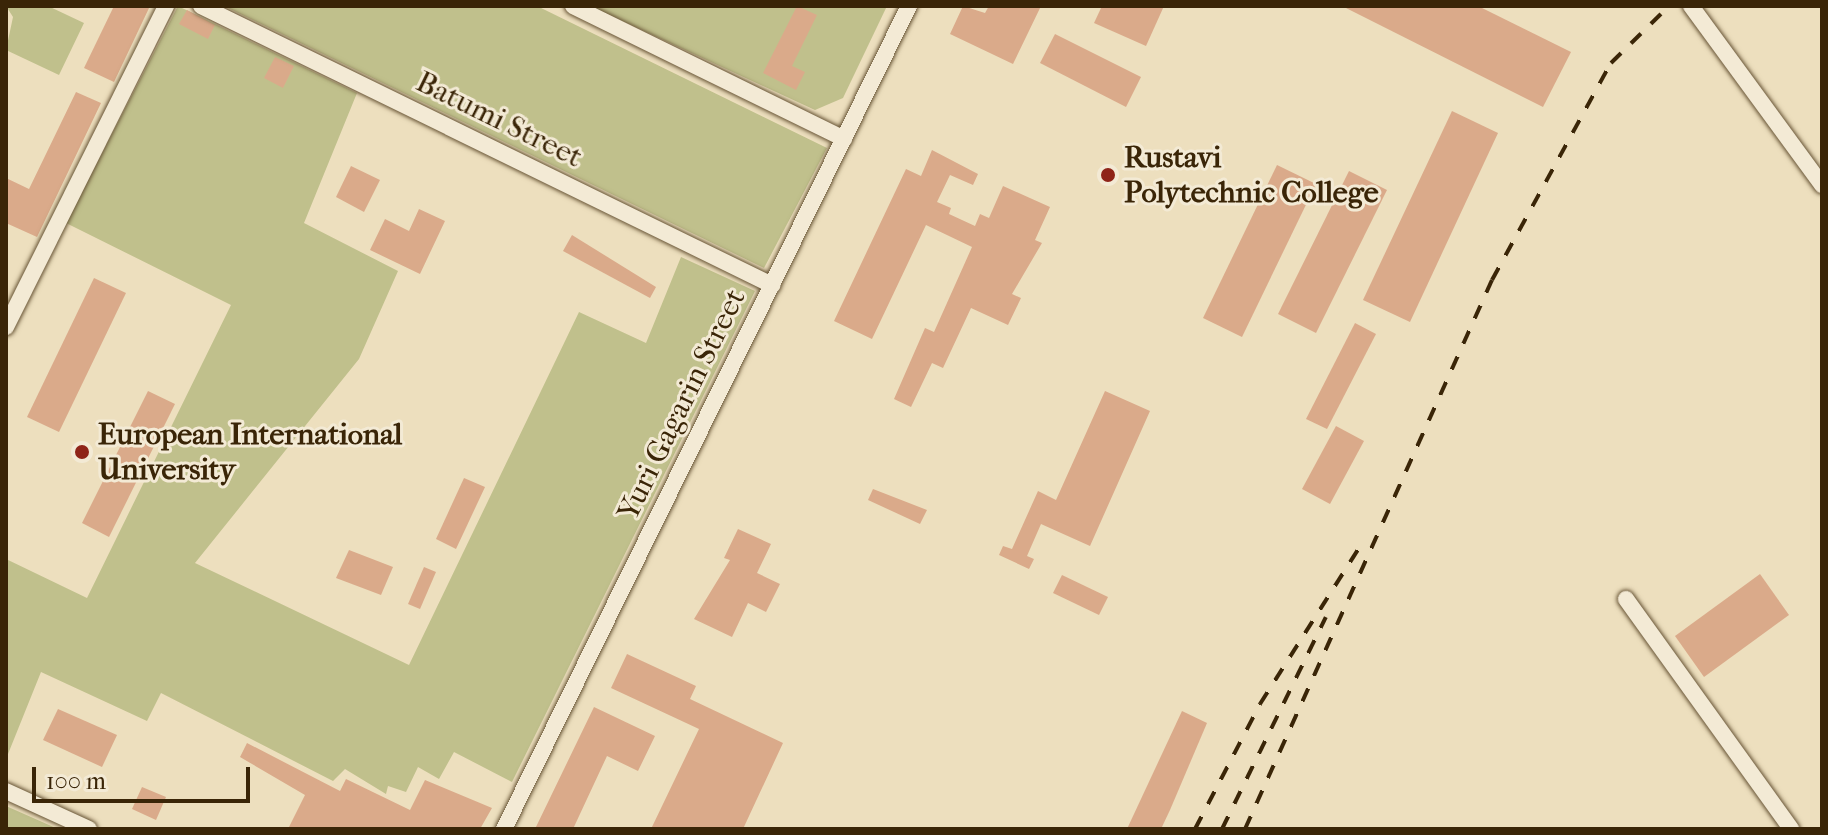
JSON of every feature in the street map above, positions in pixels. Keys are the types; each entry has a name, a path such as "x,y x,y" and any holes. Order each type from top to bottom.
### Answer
{"street":[{"path":"6,327 166,6"},
{"name":"Batumi Street","path":"201,6 772,285"},
{"path":"573,6 844,139"},
{"name":"Yuri Gagarin Street","path":"504,829 909,6"},
{"path":"1691,6 1822,185"},
{"path":"1626,599 1791,829"},
{"path":"6,791 89,829"}],"green space":[{"path":"6,6 48,6 84,23 59,75 6,50 13,17"},
{"path":"178,6 357,93 304,223 398,271 359,359 195,563 409,665 579,312 646,343 681,257 755,291 512,782 454,752 439,779 418,767 406,792 388,786 386,794 345,769 333,781 161,693 147,721 41,672 6,759 6,559 87,598 231,305 66,223"},
{"path":"224,6 537,6 827,148 764,268"},
{"path":"590,6 887,6 843,98 815,110"},
{"path":"6,806 58,829 6,829"}],"building":[{"path":"114,6 150,6 114,82 84,68"},
{"path":"797,6 817,15 792,66 805,72 796,90 763,73"},
{"path":"963,6 985,13 989,6 1041,6 1013,64 950,34"},
{"path":"1102,6 1164,6 1146,46 1094,23"},
{"path":"1342,6 1478,6 1571,52 1543,107"},
{"path":"187,10 215,25 208,39 179,24"},
{"path":"1055,34 1141,77 1126,107 1040,63"},
{"path":"275,57 294,66 283,88 264,78"},
{"path":"76,92 101,103 37,237 6,223 6,178 29,189"},
{"path":"1452,111 1498,133 1410,322 1363,300"},
{"path":"932,150 978,174 973,185 950,175 937,202 951,208 949,214 975,226 980,214 989,218 1003,186 1050,207 1035,240 1042,243 1012,294 1021,298 1008,325 971,308 943,368 932,363 911,407 894,399 925,328 934,332 972,247 926,225 872,339 834,321 906,169 921,176"},
{"path":"1277,165 1316,184 1242,337 1203,318"},
{"path":"351,166 380,180 364,212 336,197"},
{"path":"1349,171 1387,190 1316,333 1278,314"},
{"path":"419,209 445,221 420,274 370,250 385,219 409,231"},
{"path":"572,235 656,287 650,298 563,251"},
{"path":"94,278 126,293 59,432 27,417"},
{"path":"1355,323 1376,334 1327,429 1306,419"},
{"path":"148,391 175,404 109,537 82,523"},
{"path":"1105,391 1150,411 1090,546 1041,524 1027,556 1034,559 1029,569 999,555 1003,546 1012,549 1038,491 1056,500"},
{"path":"1336,426 1364,441 1330,504 1302,489"},
{"path":"464,478 485,487 456,549 436,539"},
{"path":"873,489 927,510 920,524 868,500"},
{"path":"738,529 771,544 757,573 780,584 766,612 748,603 732,637 694,619 730,560 724,558"},
{"path":"349,550 393,567 381,595 336,578"},
{"path":"424,567 436,572 420,609 408,604"},
{"path":"1760,574 1789,615 1704,677 1675,636"},
{"path":"1062,575 1108,597 1099,615 1053,593"},
{"path":"627,654 696,686 690,699 783,743 743,829 651,829 699,729 611,688"},
{"path":"594,707 655,736 638,771 607,756 573,829 535,829"},
{"path":"58,709 117,735 102,767 43,740"},
{"path":"1182,711 1207,723 1170,810 1161,829 1127,829"},
{"path":"247,743 340,791 346,779 410,810 425,780 492,808 480,829 288,829 305,795 240,757"},
{"path":"142,787 166,797 156,820 132,809"}],"railway":[{"path":"1245,829 1492,280 1611,63 1669,6"},
{"path":"1195,829 1260,704 1363,542"},
{"path":"1222,829 1326,617"}],"place":[{"name":"Rustavi Polytechnic College","path":"1108,175"},
{"name":"European International University","path":"82,452"}]}
